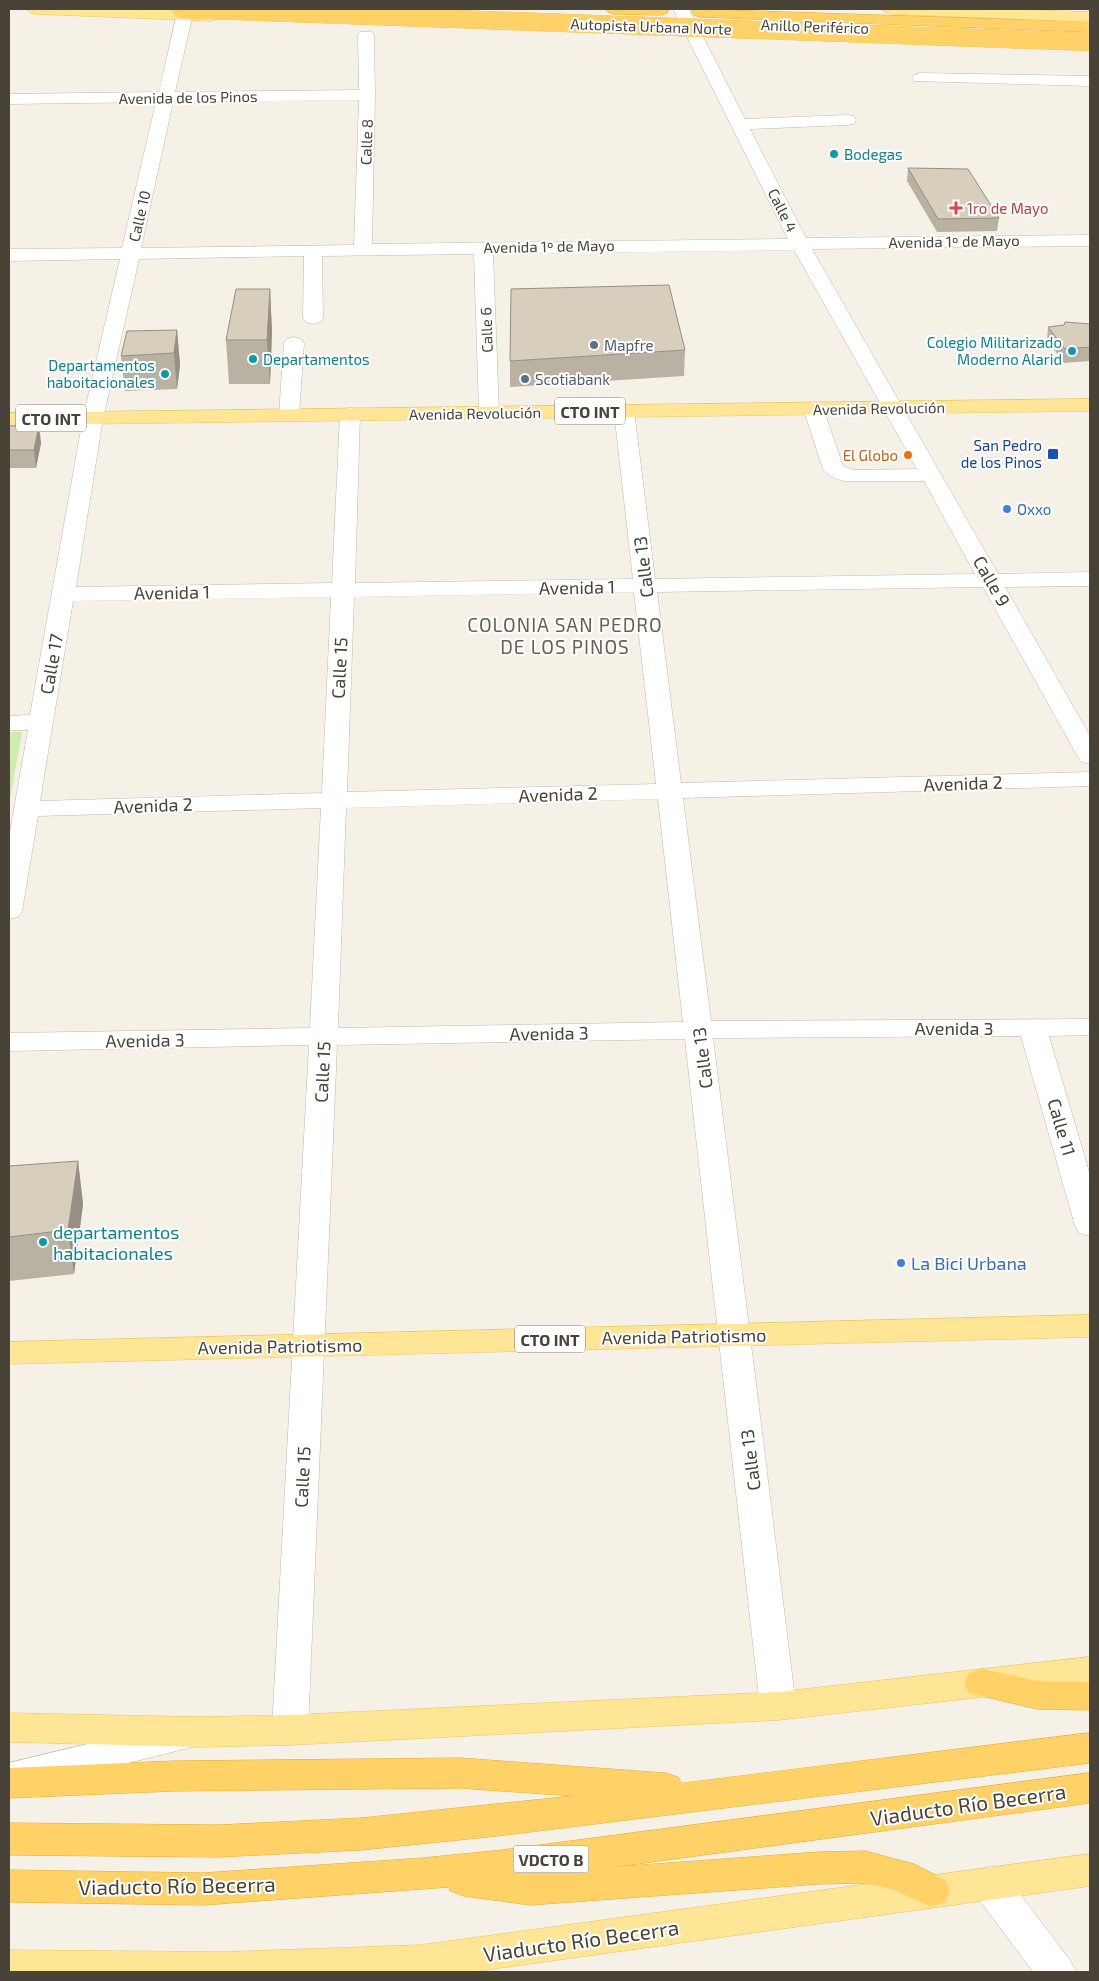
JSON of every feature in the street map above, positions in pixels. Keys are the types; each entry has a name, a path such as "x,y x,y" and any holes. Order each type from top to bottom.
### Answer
{"highway":[{"name":"Anillo Periférico","path":"299,9 664,16"},
{"name":"Autopista Urbana Norte","path":"526,9 709,15 1090,33"},
{"name":"Anillo Periférico","path":"614,9 700,22 1090,40"},
{"name":"Autopista Urbana Norte","path":"184,11 1090,40"},
{"name":"Anillo Periférico","path":"700,22 1090,27"},
{"path":"982,1683 1037,1695 1090,1696"},
{"name":"VDCTO B","path":"9,1839 218,1841 361,1834 497,1821 736,1793 1090,1748"},
{"name":"VDCTO B","path":"9,1783 174,1776 460,1773 736,1793"},
{"name":"Viaducto Río Becerra","path":"9,1886 203,1889 423,1874 502,1866 1090,1788"},
{"path":"423,1874 530,1889 819,1868 865,1868 900,1875 931,1891"}],"main road":[{"path":"35,9 700,22 1090,48"},
{"path":"891,9 1090,17"},
{"name":"Avenida Revolución","path":"9,419 1090,406"},
{"name":"Avenida Patriotismo","path":"9,1353 1090,1326"},
{"path":"9,1728 200,1732 290,1730 778,1706 1090,1671"},
{"name":"Viaducto Río Becerra","path":"9,1967 223,1969 420,1962 1090,1870"}],"street":[{"name":"Calle 4","path":"681,9 700,22 739,124 800,242 892,407"},
{"name":"Calle 10","path":"93,418 184,11"},
{"name":"Calle 8","path":"363,249 367,95 366,35"},
{"path":"1079,65 1090,80"},
{"path":"920,78 1090,80"},
{"name":"Avenida de los Pinos","path":"9,99 367,95"},
{"path":"739,124 848,120"},
{"name":"Avenida 1º de Mayo","path":"9,255 800,242 1090,240"},
{"name":"Calle 6","path":"484,247 489,413"},
{"path":"313,250 313,318"},
{"path":"289,415 294,343"},
{"name":"Calle 9","path":"892,407 1090,756"},
{"path":"813,408 837,473 853,476 930,475"},
{"name":"Calle 13","path":"624,411 778,1706"},
{"name":"Calle 15","path":"290,1730 324,1037 350,414"},
{"name":"Calle 17","path":"9,911 12,878 26,809 93,418"},
{"name":"Avenida 1","path":"63,594 1090,579"},
{"path":"9,723 41,722"},
{"name":"Avenida 2","path":"26,809 1090,779"},
{"name":"Calle 11","path":"1033,1028 1090,1226"},
{"name":"Avenida 3","path":"9,1042 698,1030 1090,1028"},
{"path":"9,1778 200,1732"},
{"path":"989,1883 1056,1972"}],"green space":[{"path":"9,732 22,732 9,805"}],"building":[{"path":"908,168 968,169 999,218 938,219"},
{"name":"Mapfre","path":"669,285 685,350 510,361 511,289"},
{"path":"236,289 270,289 267,340 226,340"},
{"path":"1065,322 1090,324 1090,347 1065,349 1048,327 1064,325"},
{"path":"177,330 174,353 121,356 127,331"},
{"path":"39,425 34,450 9,450 9,426"},
{"path":"78,1161 68,1230 9,1237 9,1166"}],"place":[{"name":"Bodegas","path":"834,154"},
{"name":"1ro de Mayo","path":"956,208"},
{"name":"Mapfre","path":"594,345"},
{"name":"Colegio Militarizado Moderno Alarid","path":"1072,351"},
{"name":"Departamentos","path":"253,359"},
{"name":"Departamentos haboitacionales","path":"165,374"},
{"name":"Scotiabank","path":"525,379"},
{"name":"San Pedro de los Pinos","path":"1053,454"},
{"name":"El Globo","path":"908,455"},
{"name":"Oxxo","path":"1007,509"},
{"name":"departamentos habitacionales","path":"43,1242"},
{"name":"La Bici Urbana","path":"901,1263"}],"district":[{"name":"COLONIA SAN PEDRO DE LOS PINOS","path":"565,635"}]}
